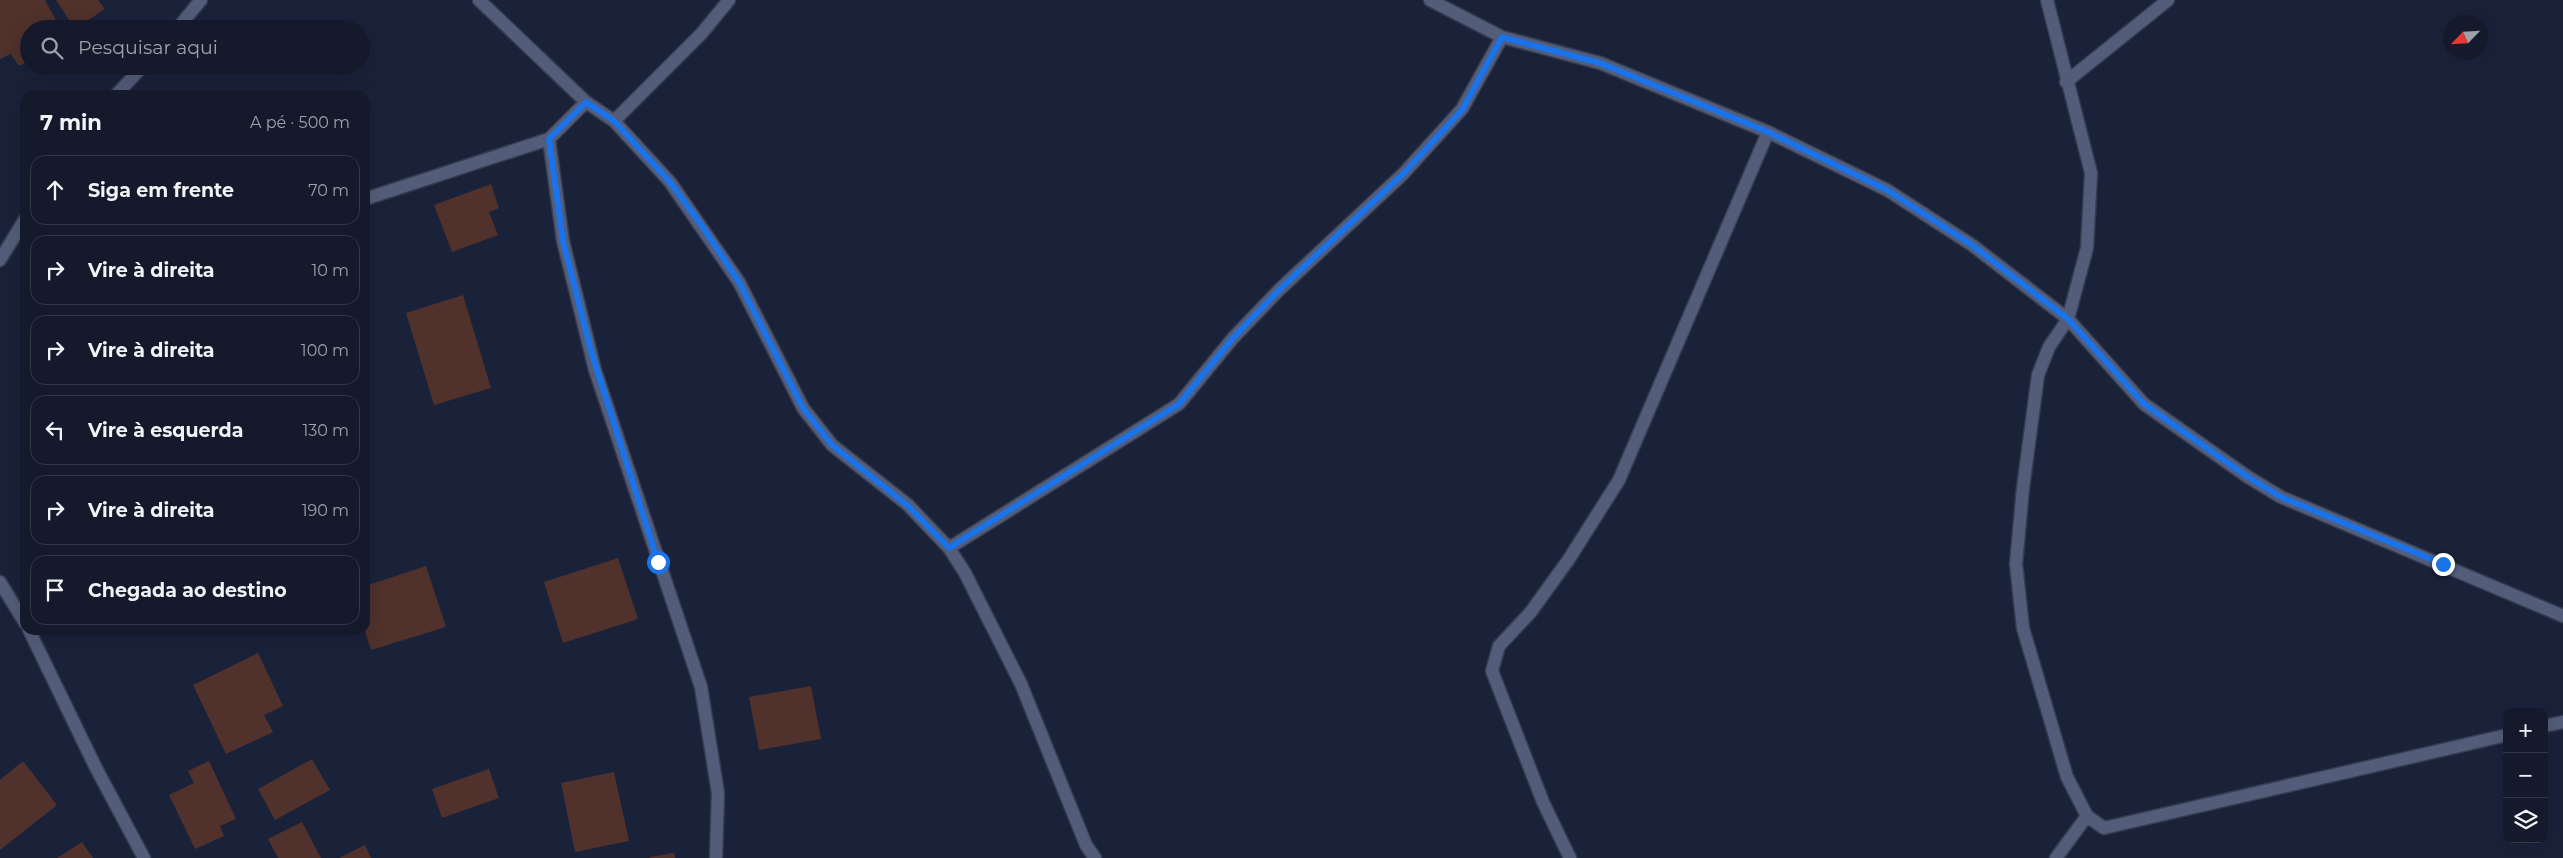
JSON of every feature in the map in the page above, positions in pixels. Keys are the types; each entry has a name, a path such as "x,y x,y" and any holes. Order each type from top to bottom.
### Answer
{"street":[{"path":"184,20 201,0"},
{"path":"479,0 586,102 614,121 670,182 739,282 803,408 832,445 908,506 949,548 965,573 1021,684 1086,845 1095,858"},
{"path":"614,121 702,33 729,0"},
{"path":"1430,0 1502,37 1600,63 1768,132 1887,190 1972,245 2068,319 2144,404 2248,477 2281,497 2563,616"},
{"path":"2047,0 2066,82 2091,173 2087,248 2068,319 2049,347 2038,375 2023,488 2016,564 2023,628 2067,777 2087,816 2104,828 2503,736"},
{"path":"2066,82 2168,0"},
{"path":"949,548 1179,404 1239,332 1279,290 1403,174 1462,110 1502,37"},
{"path":"121,90 135,75"},
{"path":"370,197 549,139 586,102"},
{"path":"1570,858 1543,802 1492,671 1498,646 1530,613 1618,480 1768,132"},
{"path":"549,139 563,241 596,370 700,688 718,792 716,858"},
{"path":"0,260 20,227"},
{"path":"0,582 20,615"},
{"path":"31,635 96,768 144,858"},
{"path":"2548,725 2563,722"},
{"path":"2056,858 2087,816"}],"building":[{"path":"0,0 45,0 56,20 20,20 20,66 11,54 0,59"},
{"path":"56,0 98,0 105,9 88,20 69,20"},
{"path":"491,184 499,208 489,212 498,235 452,252 434,205"},
{"path":"463,295 491,388 434,405 406,313"},
{"path":"618,558 638,619 563,643 544,582"},
{"path":"426,566 446,627 371,650 366,635 370,635 370,584"},
{"path":"258,653 283,706 264,715 273,732 226,754 193,685"},
{"path":"811,686 821,739 759,750 749,697"},
{"path":"312,759 330,790 275,820 258,789"},
{"path":"23,761 57,805 0,850 0,780"},
{"path":"209,761 236,819 220,826 224,836 195,849 169,795 194,783 188,771"},
{"path":"489,769 499,798 442,818 432,789"},
{"path":"614,772 629,841 575,852 561,783"},
{"path":"302,822 321,858 278,858 268,839"},
{"path":"82,842 93,858 57,858"},
{"path":"365,845 371,858 339,858"},
{"path":"674,853 675,858 650,858 650,857"}],"route":[{"path":"658,562 596,370 563,241 549,139 586,102 614,121 670,182 702,226 739,282 803,408 832,445 908,506 949,548 1179,404 1233,338 1279,290 1345,231 1403,174 1462,110 1502,37 1600,63 1768,132 1887,190 1972,245 2068,319 2144,404 2248,477 2281,497 2443,564"}]}
